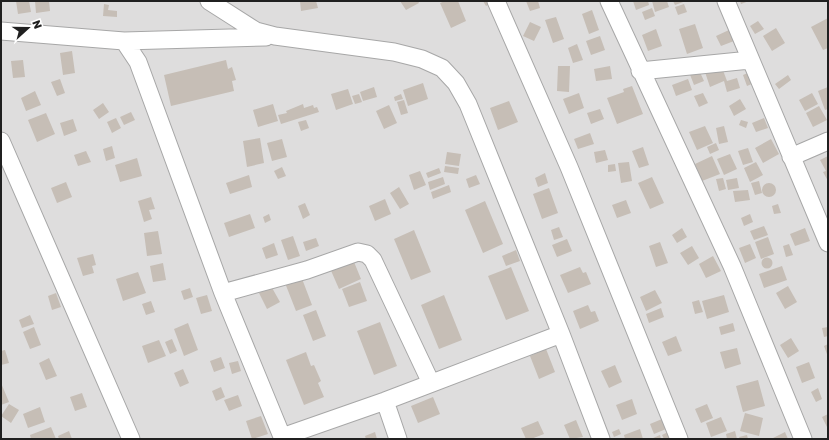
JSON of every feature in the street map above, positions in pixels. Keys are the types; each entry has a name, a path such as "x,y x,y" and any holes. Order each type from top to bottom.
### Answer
{"street":[{"path":"209,1 256,31 275,36 394,52 422,59 442,68 456,83 468,104 561,334 601,439"},
{"path":"496,1 569,167 679,439"},
{"path":"609,1 640,71 732,266 803,439"},
{"path":"726,1 828,243"},
{"path":"1,31 124,41 275,36"},
{"path":"138,62 147,40"},
{"path":"124,41 138,62 223,293 283,438 561,334"},
{"path":"640,71 750,60"},
{"path":"791,157 828,140"},
{"path":"1,141 131,439"},
{"path":"223,293 307,270 358,252 367,254 373,260 431,383"},
{"path":"385,401 398,439"}],"shaded area":[{"path":"1,1 828,1 828,439 1,439"}],"building":[{"path":"16,1 29,1 31,12 18,14"},
{"path":"35,1 49,1 50,11 36,13"},
{"path":"300,1 316,1 318,8 301,11"},
{"path":"400,1 418,1 419,3 406,10"},
{"path":"445,1 458,1 466,21 451,28 440,3"},
{"path":"483,1 493,1 493,2 486,6"},
{"path":"526,1 538,1 540,8 530,11"},
{"path":"633,1 648,1 649,5 636,10"},
{"path":"652,1 667,1 669,7 655,12"},
{"path":"673,1 686,1 675,5"},
{"path":"740,1 749,1 741,4"},
{"path":"104,4 109,5 108,10 117,11 117,17 103,16"},
{"path":"684,4 687,12 678,15 675,7"},
{"path":"652,8 655,16 645,20 642,12"},
{"path":"592,10 599,30 589,34 582,14"},
{"path":"556,17 564,39 553,43 545,20"},
{"path":"828,18 828,48 823,50 811,27"},
{"path":"758,21 764,29 755,34 750,26"},
{"path":"530,22 541,27 534,41 523,36"},
{"path":"695,24 703,48 687,54 679,29"},
{"path":"776,28 785,43 772,51 763,36"},
{"path":"656,29 662,46 648,51 642,35"},
{"path":"729,30 734,41 721,46 716,36"},
{"path":"600,36 605,50 591,55 586,41"},
{"path":"577,44 583,60 573,63 568,48"},
{"path":"72,51 75,73 63,75 60,53"},
{"path":"23,60 25,77 13,78 11,61"},
{"path":"226,60 228,69 232,67 236,80 232,81 234,91 171,106 164,75"},
{"path":"721,65 727,81 737,78 740,88 727,92 724,81 710,87 705,72"},
{"path":"558,66 570,66 569,92 557,91"},
{"path":"610,66 612,79 596,81 594,69"},
{"path":"698,68 704,81 694,85 689,72"},
{"path":"750,72 754,83 747,86 743,75"},
{"path":"788,75 791,80 779,89 775,84"},
{"path":"60,79 65,93 57,96 51,82"},
{"path":"688,79 692,90 676,96 672,85"},
{"path":"423,83 428,99 408,106 403,90"},
{"path":"632,86 643,114 617,124 607,98 624,92 623,89"},
{"path":"374,87 377,97 363,101 360,92"},
{"path":"828,87 828,109 825,110 818,91"},
{"path":"348,89 353,104 336,110 331,94"},
{"path":"35,91 41,105 26,111 21,98"},
{"path":"579,93 584,108 569,114 563,99"},
{"path":"703,93 708,103 699,107 694,96"},
{"path":"812,93 818,104 805,111 799,100"},
{"path":"359,94 362,102 355,104 352,96"},
{"path":"401,94 403,99 395,101 394,97"},
{"path":"740,99 746,109 734,116 729,106"},
{"path":"404,100 408,113 401,115 397,102"},
{"path":"509,101 518,122 498,130 490,108"},
{"path":"103,103 109,112 99,119 93,110"},
{"path":"273,104 278,121 258,127 253,110"},
{"path":"303,104 304,108 313,105 314,108 317,107 319,112 281,124 278,115 287,113 286,111"},
{"path":"389,105 397,123 384,129 376,111"},
{"path":"819,106 827,120 813,127 806,113"},
{"path":"600,109 604,119 591,124 587,113"},
{"path":"131,112 135,120 124,125 120,117"},
{"path":"46,113 55,134 37,142 28,120"},
{"path":"116,118 121,128 112,133 107,122"},
{"path":"764,118 768,128 756,132 752,123"},
{"path":"73,119 77,131 64,136 60,123"},
{"path":"306,120 309,128 301,131 298,122"},
{"path":"741,120 748,122 746,128 739,125"},
{"path":"705,126 713,143 697,150 689,132"},
{"path":"724,126 728,142 719,144 716,128"},
{"path":"590,133 594,144 578,149 574,139"},
{"path":"260,138 264,163 247,167 243,141"},
{"path":"282,139 287,157 272,161 267,143"},
{"path":"771,139 779,154 763,163 755,148"},
{"path":"716,143 719,150 710,154 707,147"},
{"path":"112,146 115,158 106,161 103,149"},
{"path":"643,147 649,165 639,168 632,151"},
{"path":"748,148 753,162 743,165 738,151"},
{"path":"605,150 608,160 596,163 594,152"},
{"path":"86,151 91,162 78,166 74,155"},
{"path":"447,152 461,154 459,166 445,164"},
{"path":"730,154 737,169 724,175 717,159"},
{"path":"712,156 720,174 702,181 695,164"},
{"path":"828,156 828,181 823,172 826,171 820,160"},
{"path":"137,158 142,176 120,182 115,165"},
{"path":"629,162 632,181 621,183 618,163"},
{"path":"756,162 763,175 750,182 744,168"},
{"path":"615,164 616,171 608,172 608,165"},
{"path":"445,166 459,168 458,174 444,172"},
{"path":"282,167 286,176 278,179 274,171"},
{"path":"439,168 441,173 428,178 426,173"},
{"path":"420,171 426,185 414,190 409,175"},
{"path":"545,173 548,183 538,187 535,178"},
{"path":"249,175 252,187 230,194 226,183"},
{"path":"476,175 480,184 469,188 466,179"},
{"path":"443,177 445,184 430,190 428,182"},
{"path":"652,177 664,203 650,209 638,183"},
{"path":"723,178 726,189 719,191 716,179"},
{"path":"737,178 739,188 728,190 726,180"},
{"path":"759,181 762,193 755,195 751,183"},
{"path":"66,182 72,197 57,203 51,188"},
{"path":"769,183 774,185 776,190 774,195 769,197 764,195 762,190 764,185"},
{"path":"449,185 451,192 433,199 431,192"},
{"path":"399,187 409,204 400,209 390,193"},
{"path":"549,188 558,213 542,219 533,194"},
{"path":"748,190 750,200 735,202 733,191"},
{"path":"151,197 155,209 149,210 152,219 144,222 138,201"},
{"path":"385,199 391,214 375,221 369,206"},
{"path":"626,200 631,213 617,218 612,205"},
{"path":"485,201 503,244 483,253 465,210"},
{"path":"305,203 310,215 303,219 298,206"},
{"path":"778,204 781,213 774,214 772,206"},
{"path":"250,214 255,228 229,237 224,223"},
{"path":"269,214 271,220 265,223 263,217"},
{"path":"750,214 753,222 744,226 741,218"},
{"path":"764,226 768,235 754,240 750,231"},
{"path":"559,227 563,237 554,240 551,230"},
{"path":"682,228 687,237 677,243 672,235"},
{"path":"805,228 810,241 795,246 790,234"},
{"path":"414,230 431,272 411,280 394,239"},
{"path":"158,231 162,254 147,256 144,233"},
{"path":"293,236 300,256 288,260 281,240"},
{"path":"768,237 774,254 761,259 755,242"},
{"path":"316,238 319,246 306,251 303,242"},
{"path":"567,239 572,251 557,257 552,245"},
{"path":"660,242 668,263 656,267 649,246"},
{"path":"274,243 278,255 266,259 262,248"},
{"path":"750,244 756,258 745,263 739,248"},
{"path":"789,244 793,255 786,257 783,246"},
{"path":"692,246 699,258 688,265 680,253"},
{"path":"516,250 520,261 506,266 502,256"},
{"path":"93,254 96,265 92,266 94,273 83,276 77,258"},
{"path":"713,256 721,271 706,278 699,264"},
{"path":"352,257 361,279 339,289 329,266"},
{"path":"767,257 771,259 773,263 771,267 767,269 763,267 761,263 763,259"},
{"path":"163,263 166,280 153,282 150,266"},
{"path":"782,266 787,280 764,288 759,274"},
{"path":"511,267 529,311 506,320 488,276"},
{"path":"580,267 583,273 586,272 591,284 568,293 560,275"},
{"path":"138,272 146,293 123,301 116,279"},
{"path":"301,276 312,305 296,311 285,283"},
{"path":"360,282 367,301 349,307 342,289"},
{"path":"271,286 280,302 267,309 259,293"},
{"path":"788,286 797,302 785,309 776,293"},
{"path":"190,288 193,297 184,300 181,291"},
{"path":"655,290 662,303 646,311 640,297"},
{"path":"56,293 61,307 52,310 48,296"},
{"path":"207,295 212,311 201,314 196,298"},
{"path":"444,295 462,340 439,349 421,305"},
{"path":"724,295 729,312 707,319 702,301"},
{"path":"699,300 703,312 695,314 692,302"},
{"path":"151,301 155,312 146,315 142,304"},
{"path":"588,305 591,312 595,311 599,321 580,329 573,311"},
{"path":"661,308 664,317 649,323 646,314"},
{"path":"316,310 326,336 313,341 303,315"},
{"path":"30,315 34,324 22,328 19,320"},
{"path":"380,322 397,366 374,375 357,331"},
{"path":"188,323 198,350 184,356 174,329"},
{"path":"733,323 735,331 721,335 719,327"},
{"path":"34,327 41,345 30,349 23,332"},
{"path":"828,327 828,336 824,337 822,328"},
{"path":"676,336 682,351 668,356 662,342"},
{"path":"791,338 799,351 788,358 780,345"},
{"path":"172,339 177,351 170,354 165,342"},
{"path":"159,340 166,356 148,363 142,346"},
{"path":"828,344 828,357 824,346"},
{"path":"737,348 741,364 725,369 720,352"},
{"path":"546,349 555,372 539,379 530,356"},
{"path":"5,350 9,363 1,365 1,351"},
{"path":"306,352 311,366 314,365 321,381 318,383 324,397 304,405 286,360"},
{"path":"221,357 225,368 214,372 210,361"},
{"path":"49,358 57,376 46,380 39,363"},
{"path":"238,361 241,371 232,374 229,363"},
{"path":"809,362 815,378 802,383 796,367"},
{"path":"615,365 622,382 609,388 601,371"},
{"path":"183,369 189,383 180,387 174,373"},
{"path":"758,380 765,406 743,412 736,386"},
{"path":"1,383 9,402 1,405"},
{"path":"221,387 225,397 216,401 212,391"},
{"path":"818,388 822,399 816,402 811,392"},
{"path":"82,393 87,407 75,411 70,397"},
{"path":"238,395 242,406 229,411 224,400"},
{"path":"433,397 440,414 418,423 411,406"},
{"path":"632,399 637,414 622,420 616,405"},
{"path":"9,404 19,410 11,423 1,416"},
{"path":"707,404 713,418 701,423 695,409"},
{"path":"40,407 45,422 28,428 23,414"},
{"path":"745,413 763,418 759,436 740,431"},
{"path":"828,414 828,429 822,417"},
{"path":"261,416 268,434 252,439 246,421"},
{"path":"721,417 727,431 711,437 706,423"},
{"path":"662,419 666,429 654,434 650,424"},
{"path":"576,420 583,437 570,439 564,425"},
{"path":"538,421 544,434 531,439 526,439 521,428"},
{"path":"51,427 56,439 31,439 30,435"},
{"path":"619,429 621,434 614,437 612,432"},
{"path":"640,429 643,439 625,439 624,435"},
{"path":"69,431 72,439 59,439 58,436"},
{"path":"670,431 673,439 664,439 662,435"},
{"path":"735,431 737,439 727,439 726,434"},
{"path":"375,432 377,439 366,439 365,436"},
{"path":"785,432 788,439 771,439"},
{"path":"660,435 661,439 651,439"},
{"path":"747,435 748,439 740,439 739,437"}]}
